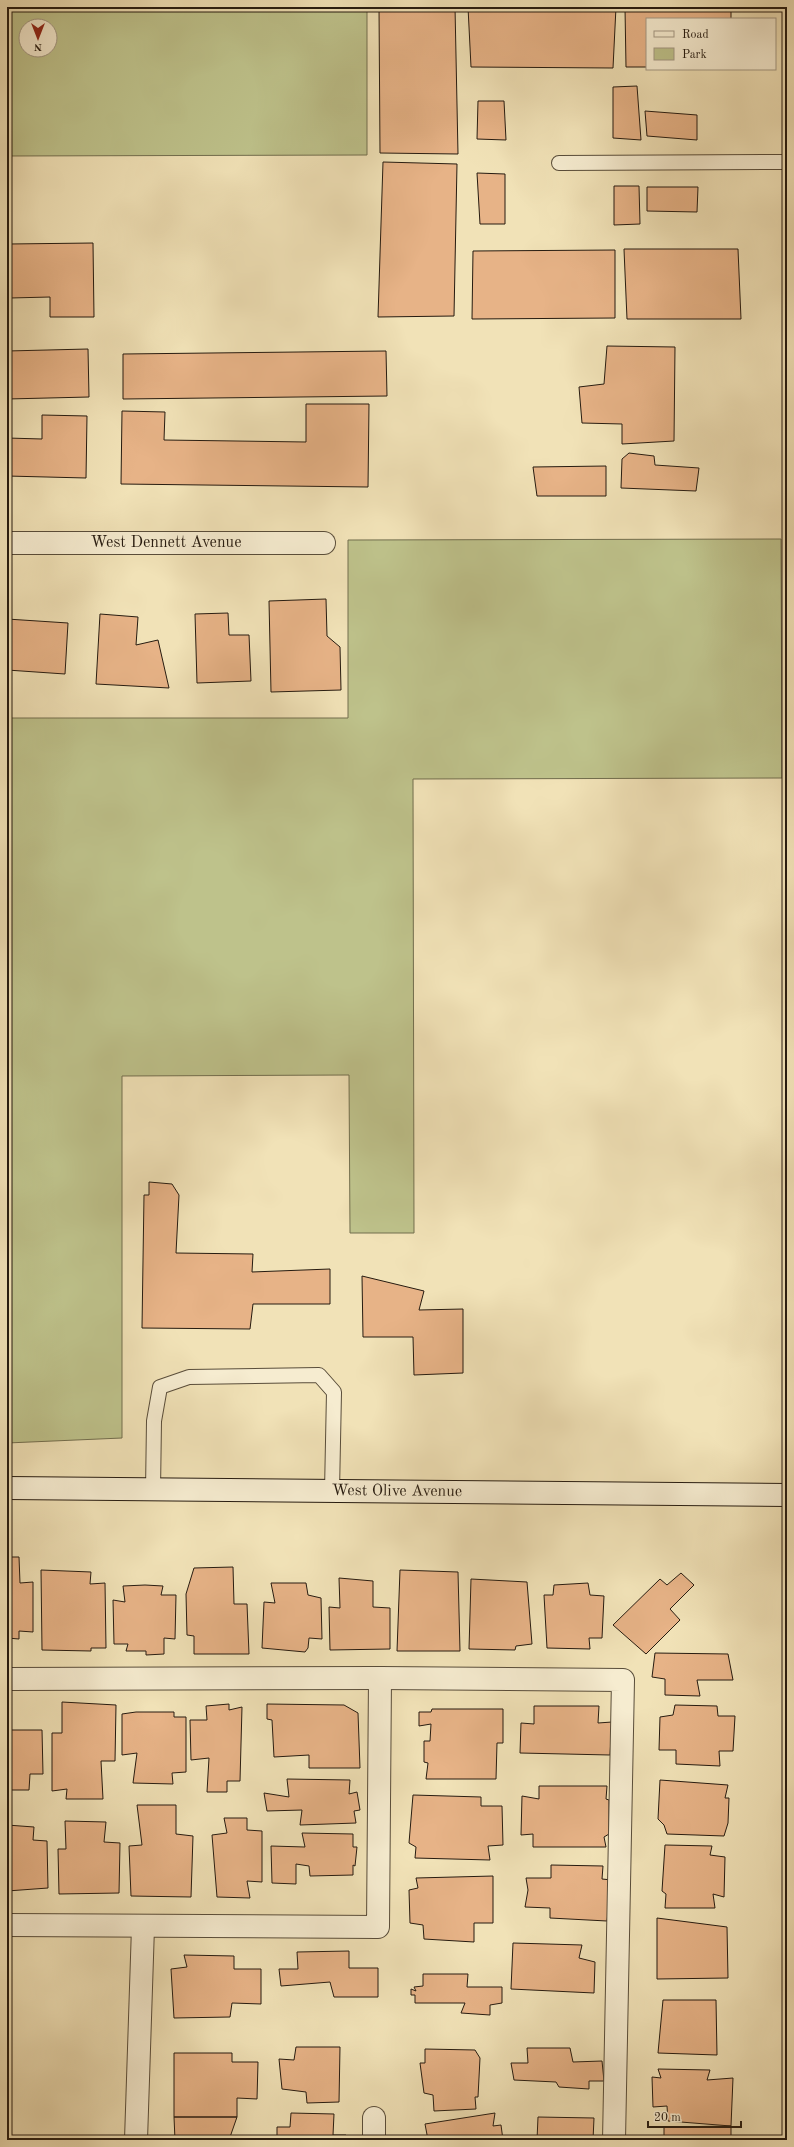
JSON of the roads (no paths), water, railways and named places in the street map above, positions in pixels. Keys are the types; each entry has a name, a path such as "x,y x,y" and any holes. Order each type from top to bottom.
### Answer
{"street":[{"name":"West Dennett Avenue","path":"7,543 324,543"},
{"name":"West Olive Avenue","path":"7,1488 787,1495"},
{"path":"7,1924 143,1927 378,1927 380,1678"},
{"path":"7,1679 380,1678 623,1680 614,2140"},
{"path":"136,2140 143,1927"},
{"path":"374,2118 374,2140"}],"lane":[{"path":"559,163 787,162"},
{"path":"153,1490 154,1421 160,1387 189,1376 319,1376 334,1392 332,1491"}]}
